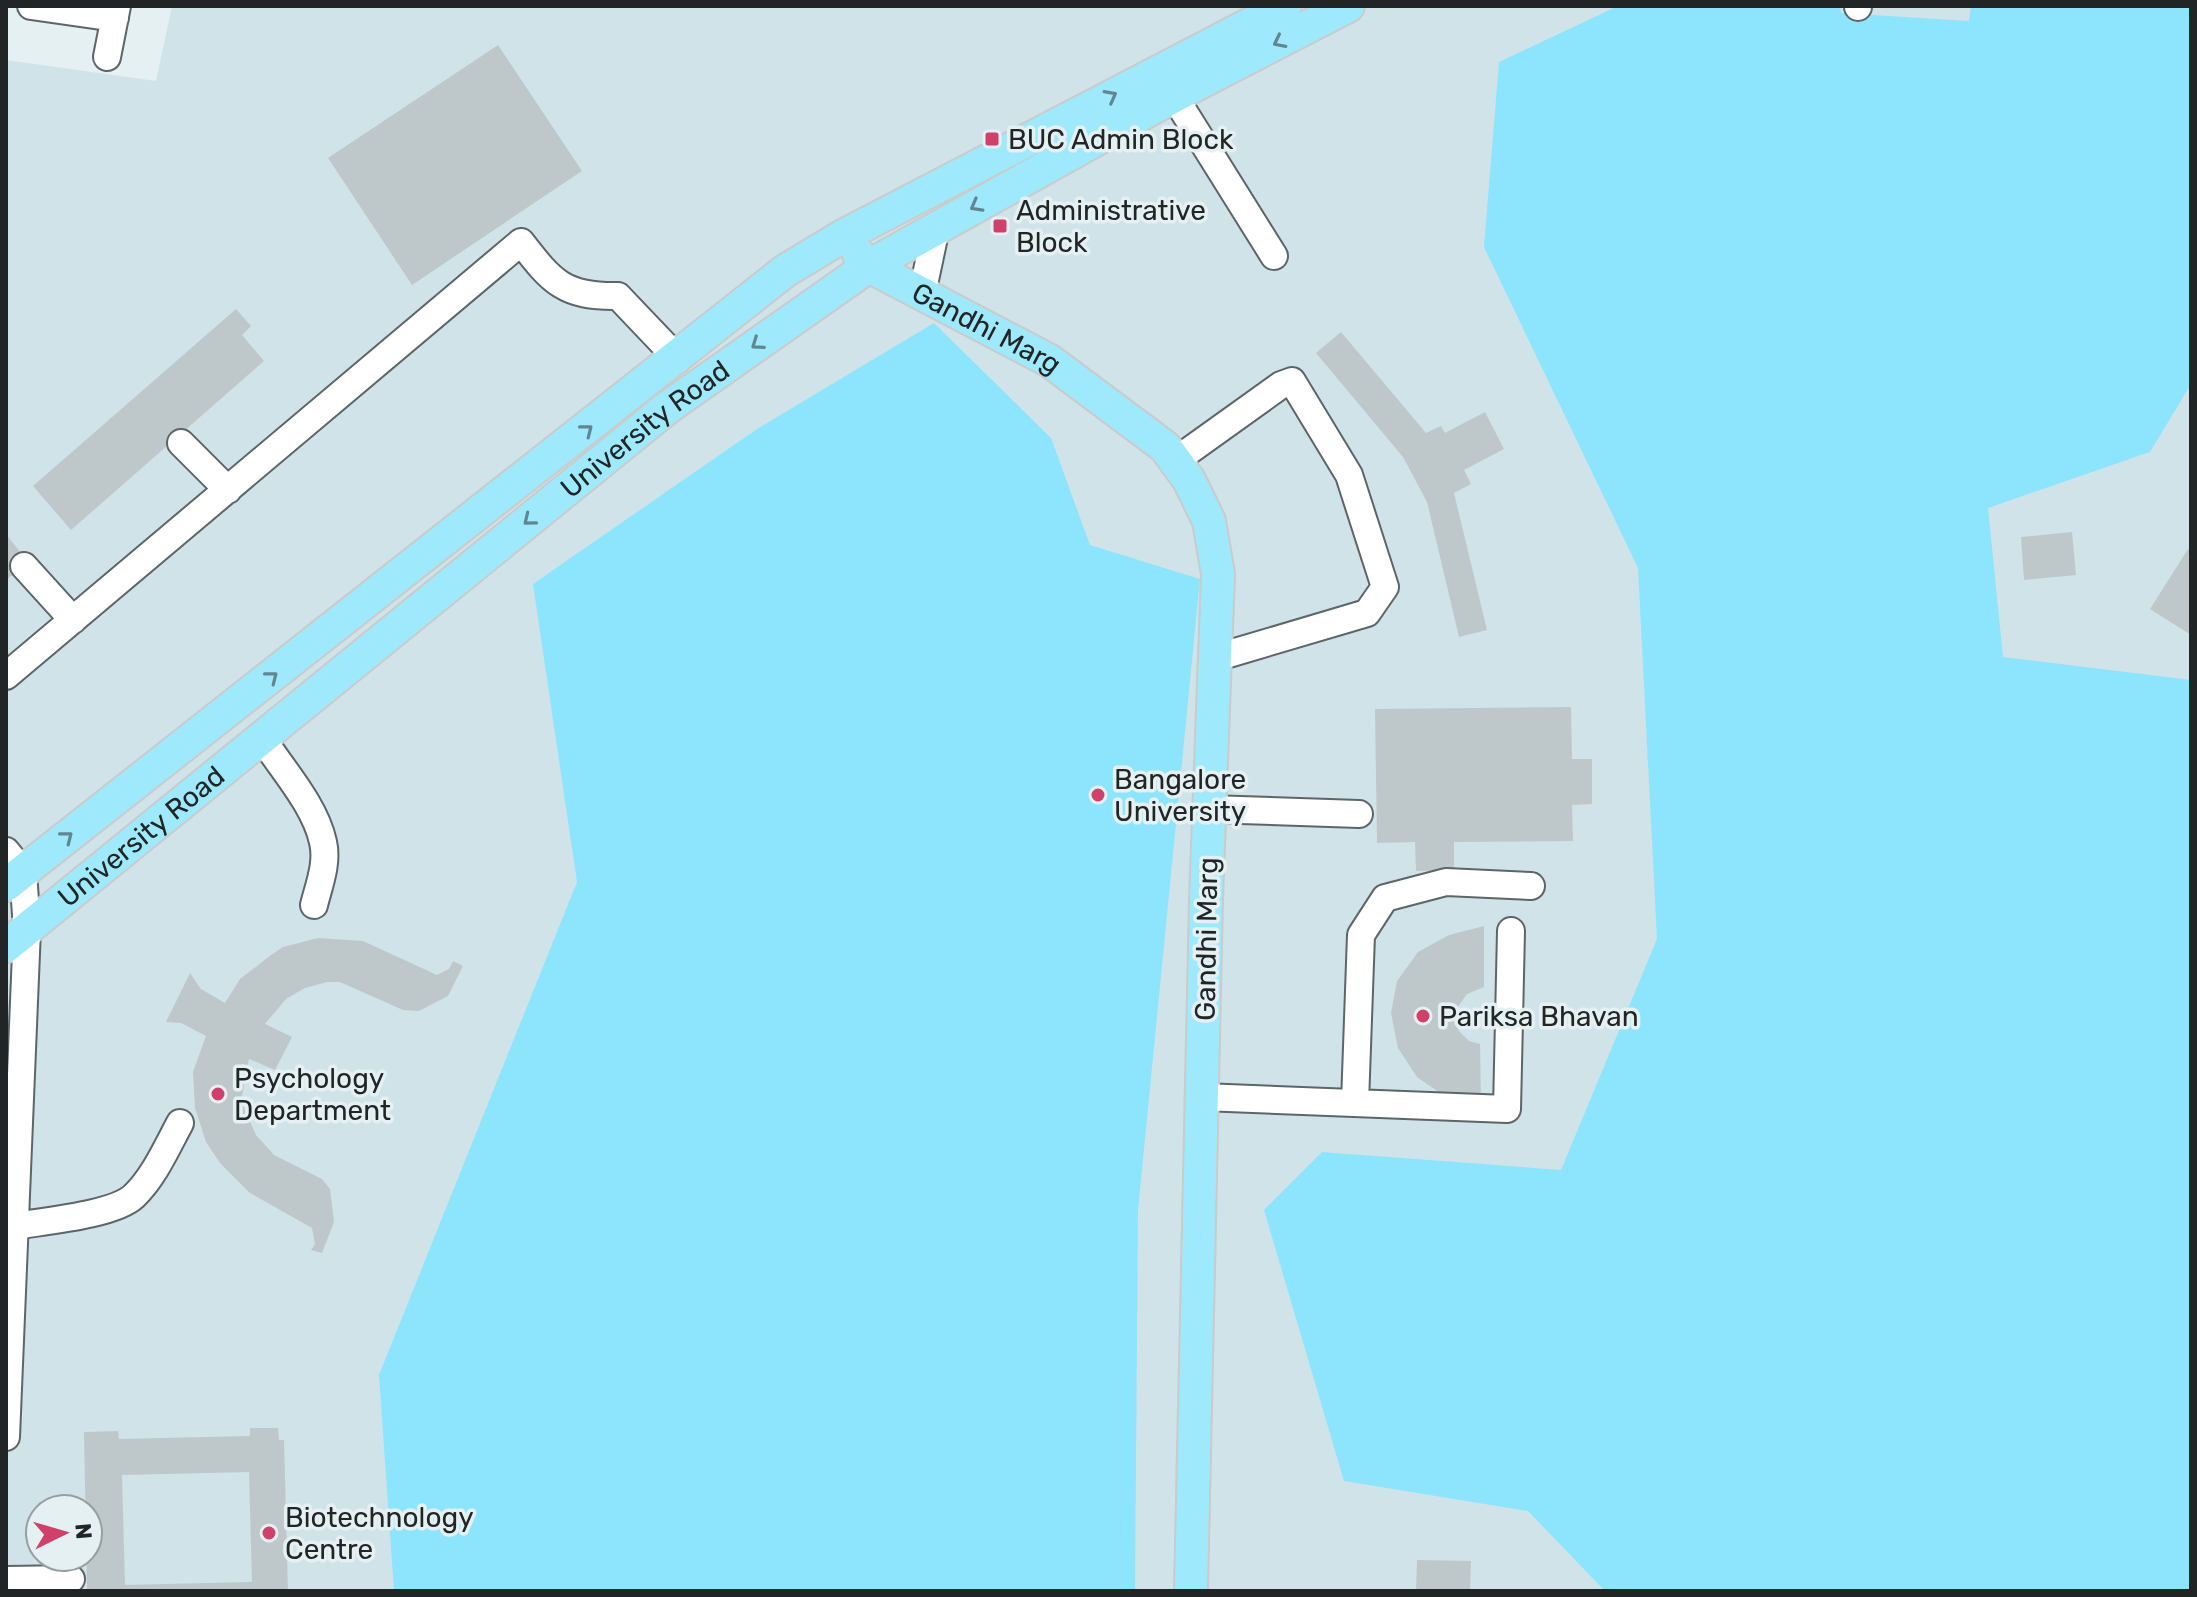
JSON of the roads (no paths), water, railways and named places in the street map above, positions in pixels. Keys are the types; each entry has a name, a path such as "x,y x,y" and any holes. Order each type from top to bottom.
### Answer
{"main road":[{"name":"University Road","path":"12,869 678,359 785,271 843,236 1285,6"},
{"name":"University Road","path":"17,937 667,408 869,266 1174,96 1348,6"},
{"name":"Gandhi Marg","path":"843,236 869,266 1050,361 1165,447 1209,521 1218,574 1209,809 1191,1591"}],"street":[{"path":"31,6 116,12 107,57"},
{"path":"1174,96 1274,256"},
{"path":"922,294 936,228"},
{"path":"6,676 521,242 553,282 572,292 618,296 678,359"},
{"path":"1175,461 1281,385 1292,381 1349,475 1385,587 1367,613 1215,658"},
{"path":"181,443 228,490"},
{"path":"24,566 73,620"},
{"path":"262,738 314,818 324,844 323,868 314,905"},
{"path":"1209,809 1359,814"},
{"path":"6,1437 15,1226 17,937 12,869"},
{"path":"1355,1103 1361,935 1385,898 1446,882 1531,886"},
{"path":"1202,1097 1507,1109 1511,931"},
{"path":"15,1226 111,1207 132,1199 148,1180 180,1123"},
{"path":"6,1580 71,1579"}],"place":[{"name":"BUC Admin Block","path":"992,139"},
{"name":"Administrative Block","path":"1000,226"},
{"name":"Bangalore University","path":"1098,795"},
{"name":"Pariksa Bhavan","path":"1423,1016"},
{"name":"Psychology Department","path":"218,1094"},
{"name":"Biotechnology Centre","path":"269,1533"}]}
